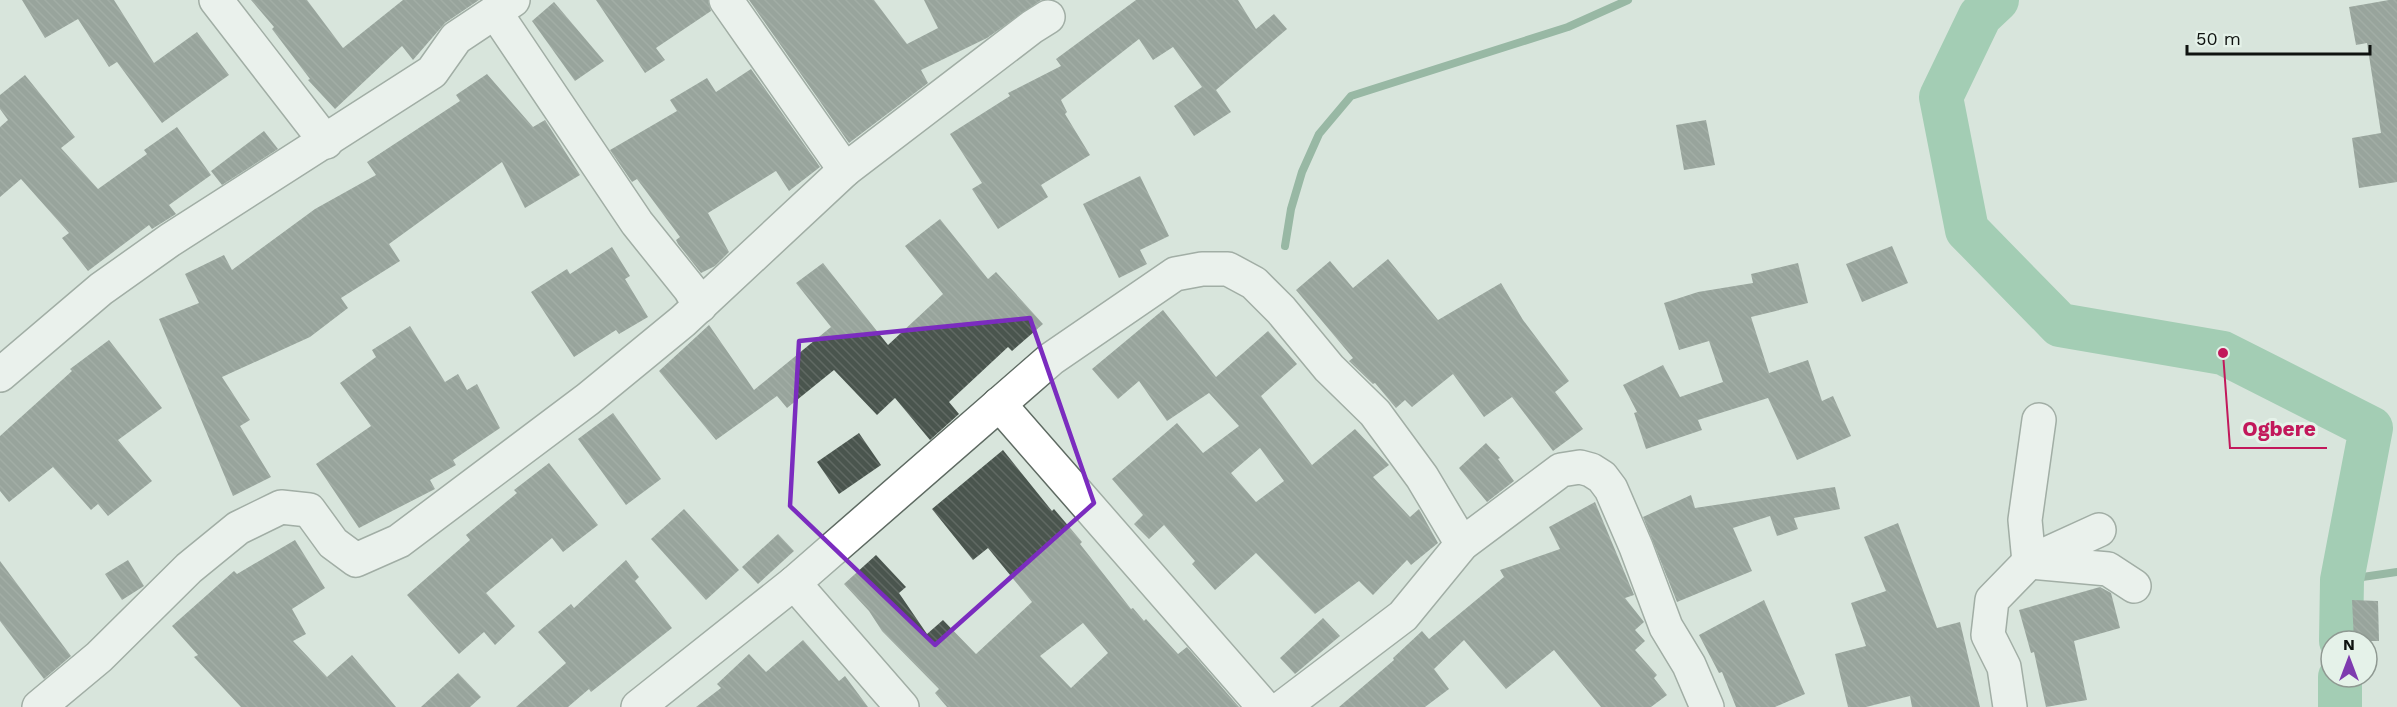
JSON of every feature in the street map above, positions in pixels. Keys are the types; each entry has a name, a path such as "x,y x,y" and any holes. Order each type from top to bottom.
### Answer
{"street":[{"path":"216,0 326,142"},
{"path":"726,0 844,170"},
{"path":"0,375 118,277 170,240 432,72 456,38 504,6 637,223 700,306"},
{"path":"39,707 99,657 189,568 238,528 281,507 309,510 333,543 356,560 399,541 580,406 700,306 844,170 1032,27 1052,6"},
{"path":"638,707 794,583 1051,359 1175,274 1202,269 1228,269 1254,283 1281,310 1329,368 1375,412 1422,477 1462,544"},
{"path":"999,404 1264,707"},
{"path":"2029,562 2025,520 2040,420"},
{"path":"1283,707 1403,616 1462,544 1561,470 1580,467 1602,477 1611,489 1666,627 1689,665 1707,707"},
{"path":"2010,707 2004,667 1988,634 1992,600 2029,562 2099,530"},
{"path":"2029,562 2108,569 2134,585"},
{"path":"794,583 902,707"}],"highlighted area":[{"path":"1030,318 1094,503 935,645 790,506 799,341"}],"building":[{"path":"22,0 114,0 154,63 197,32 229,75 162,123 117,62 109,67 78,19 45,38"},
{"path":"251,0 307,0 343,48 403,0 479,0 445,23 413,60 402,46 335,109 308,80 310,79 272,29 274,27"},
{"path":"596,0 708,0 711,11 656,48 665,60 645,73"},
{"path":"749,0 874,0 907,44 938,28 924,0 1041,0 987,38 921,70 928,83 849,143"},
{"path":"1136,0 1238,0 1256,29 1274,14 1287,29 1216,90 1231,112 1194,136 1174,106 1202,87 1173,47 1153,60 1139,39 1061,100 1067,112 1065,114 1090,155 1041,185 1048,197 998,229 972,189 982,183 950,134 1010,96 1008,93 1061,66 1056,59"},
{"path":"2397,0 2397,182 2359,188 2352,138 2381,133 2367,43 2356,45 2349,7"},
{"path":"554,2 604,61 575,81 532,21"},
{"path":"751,69 820,167 789,191 776,171 708,213 729,252 715,266 701,273 678,244 676,240 680,237 637,179 632,182 610,150 677,111 670,100 707,78 716,92"},
{"path":"487,74 533,127 545,120 580,175 525,208 502,162 389,244 400,261 341,298 348,308 310,337 222,377 250,420 240,426 271,477 233,496 159,319 199,303 185,274 224,255 232,270 315,209 376,175 367,162 460,101 456,95"},
{"path":"25,75 75,137 61,148 98,189 147,154 144,150 177,127 211,175 169,205 176,214 152,229 149,225 88,271 62,238 69,233 21,179 0,197 0,127 8,120 0,109 0,95"},
{"path":"1706,120 1715,165 1684,170 1676,125"},
{"path":"264,131 278,149 222,185 211,171"},
{"path":"1140,176 1169,236 1140,250 1147,264 1119,278 1083,204"},
{"path":"940,219 988,279 996,272 1043,324 1012,351 1008,347 949,402 959,414 930,440 895,398 877,415 834,370 787,408 777,396 716,440 659,371 709,325 754,390 831,327 796,283 823,263 888,345 943,294 905,246"},
{"path":"1892,246 1908,283 1862,302 1846,264"},
{"path":"612,247 630,276 625,279 648,317 619,334 616,330 574,357 531,292 567,269 570,274"},
{"path":"1388,259 1438,320 1501,283 1523,320 1569,381 1555,392 1583,429 1553,451 1512,397 1484,417 1453,374 1412,407 1405,400 1396,408 1375,383 1373,384 1349,361 1353,358 1296,290 1330,261 1353,288"},
{"path":"1798,263 1808,303 1751,317 1769,373 1808,360 1822,401 1833,396 1851,436 1797,460 1768,398 1698,420 1702,430 1646,449 1634,413 1637,412 1623,385 1663,365 1680,397 1723,382 1709,341 1679,350 1664,303 1698,292 1753,283 1751,274"},
{"path":"1163,310 1216,377 1268,331 1297,364 1261,396 1312,465 1355,429 1389,465 1373,477 1410,517 1419,509 1438,543 1411,565 1407,560 1373,595 1359,581 1315,614 1256,553 1215,590 1192,564 1195,561 1164,525 1149,539 1134,524 1143,515 1112,479 1177,423 1203,453 1239,426 1209,393 1167,421 1139,381 1118,399 1092,369","holes":["1260,448 1284,481 1256,502 1231,473"]},
{"path":"410,326 445,382 458,374 467,390 477,384 500,428 453,460 456,465 430,480 435,489 359,528 316,464 371,426 340,383 376,357 372,350"},
{"path":"109,340 162,408 118,440 152,481 108,516 98,504 91,510 53,467 9,502 0,491 0,436 72,371 70,369"},
{"path":"613,413 661,479 626,505 578,439"},
{"path":"859,433 881,465 839,494 817,462"},
{"path":"1486,443 1500,458 1498,459 1514,481 1487,502 1459,468"},
{"path":"1003,450 1052,511 1054,509 1082,542 1080,544 1131,609 1133,608 1144,621 1146,619 1178,654 1187,647 1239,707 947,707 935,693 939,689 882,631 869,611 844,584 876,555 906,587 899,593 927,634 943,620 976,654 1032,602 988,548 973,560 932,509","holes":["1083,623 1108,653 1071,688 1040,656"]},
{"path":"549,463 598,525 563,552 552,538 486,593 515,626 495,645 484,632 459,654 407,595 470,540 466,535 517,493 514,490"},
{"path":"1835,487 1840,509 1794,518 1798,529 1777,536 1770,516 1733,528 1752,571 1677,602 1643,517 1691,495 1695,508"},
{"path":"1595,502 1634,595 1625,598 1644,622 1635,630 1645,641 1635,650 1657,675 1654,678 1667,695 1651,707 1601,707 1554,650 1506,689 1464,640 1434,669 1449,689 1425,707 1339,707 1394,660 1393,658 1422,631 1429,639 1504,577 1500,570 1560,549 1549,527"},
{"path":"684,509 739,570 706,600 651,539"},
{"path":"1898,523 1937,628 1960,622 1980,707 1912,707 1910,696 1866,707 1848,707 1835,654 1866,646 1851,603 1886,591 1864,537"},
{"path":"778,534 794,551 758,584 742,567"},
{"path":"295,540 325,588 292,609 306,634 293,641 327,677 352,655 396,707 241,707 194,657 198,655 172,626 234,571 237,574"},
{"path":"128,560 144,586 122,600 105,574"},
{"path":"626,560 639,577 635,581 672,628 591,692 589,689 568,707 516,707 566,663 538,632 571,604 574,608"},
{"path":"0,561 71,656 44,679 0,621"},
{"path":"2100,587 2111,593 2120,628 2074,641 2087,700 2046,707 2034,652 2031,653 2019,610"},
{"path":"1764,600 1805,694 1775,707 1736,707 1722,672 1719,673 1699,635"},
{"path":"2352,600 2378,601 2379,629 2353,629"},
{"path":"1323,618 1340,636 1295,674 1280,658"},
{"path":"803,640 839,681 845,676 868,707 696,707 721,688 717,684 749,654 766,672"},
{"path":"458,673 481,697 470,707 421,707"}],"waterway":[{"path":"1285,246 1291,209 1302,172 1319,134 1351,96 1568,27 1628,0"},
{"path":"1997,0 1980,16 1941,97 1967,230 2060,325 2223,353 2371,428 2342,580 2341,629"},
{"path":"2342,580 2397,572"},
{"path":"2340,689 2340,707"}],"place":[{"name":"Ogbere","path":"2223,353"}]}
